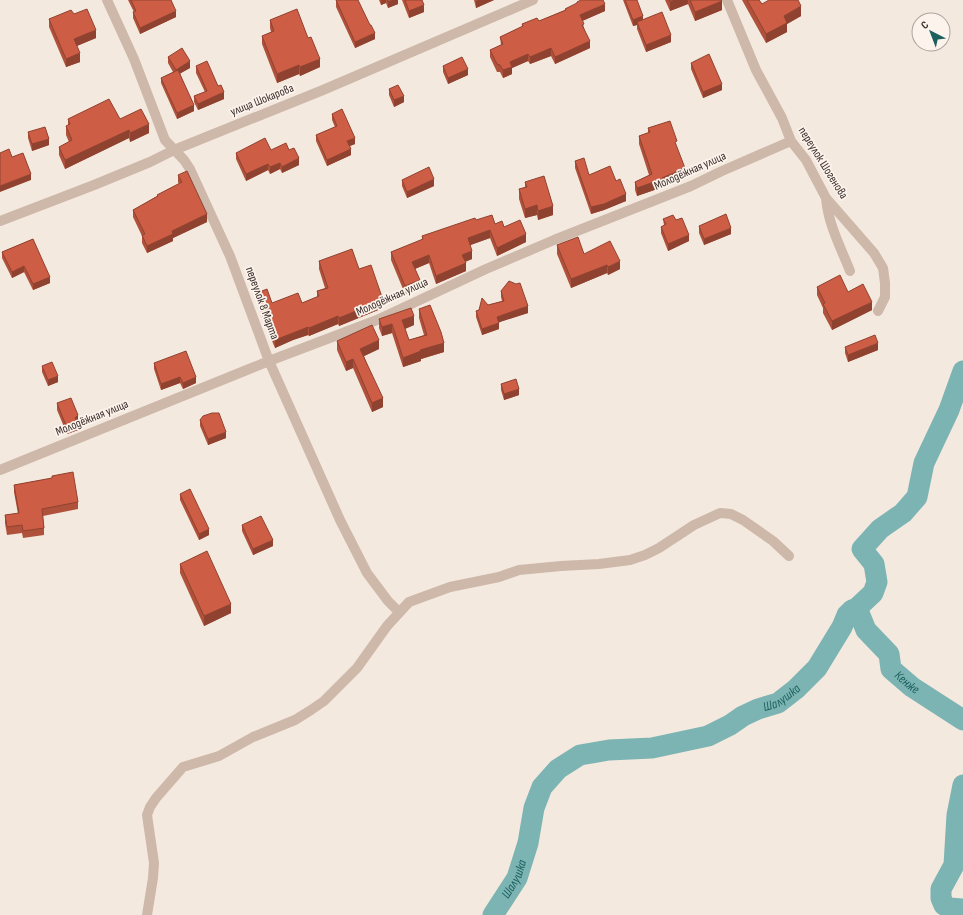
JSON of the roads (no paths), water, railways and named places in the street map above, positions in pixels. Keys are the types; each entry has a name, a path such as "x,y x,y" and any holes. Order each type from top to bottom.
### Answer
{"street":[{"name":"переулок 8 Марта","path":"107,0 134,59 165,140 184,160 190,169 230,256 269,361 340,520 367,573 388,601 399,612"},
{"name":"улица Шокарова","path":"0,221 150,162 174,150 323,90 533,0"},
{"name":"переулок Шогенова","path":"727,0 764,88 782,118 792,141 806,160 826,198 874,253 883,268 886,283 885,297 878,311"},
{"name":"Молодёжная улица","path":"0,470 269,361 377,320 554,240 691,186 792,141"},
{"path":"826,198 827,208 835,234 850,272"},
{"path":"147,915 154,863 148,816 150,807 156,798 183,767 219,756 253,737 295,720 324,701 357,668 387,626 409,602 450,587 499,577 520,570 600,564 630,560 646,555 694,525 720,513 731,514 743,520 773,541 789,556"}],"waterway":[{"name":"Шалушка","path":"493,915 517,878 528,843 534,808 542,787 558,769 580,755 609,750 652,748 708,736 730,725 743,716 758,709 778,703 796,689 817,668 842,627 847,615 873,593 877,582 874,564 862,549 880,529 903,513 917,497 924,463 949,410 963,371"},
{"name":"Кенже","path":"857,608 866,630 889,654 891,669 912,687 963,720"},
{"name":"Кенже","path":"963,785 957,815 954,865 941,889 941,898 944,905 949,908 963,909"}]}
